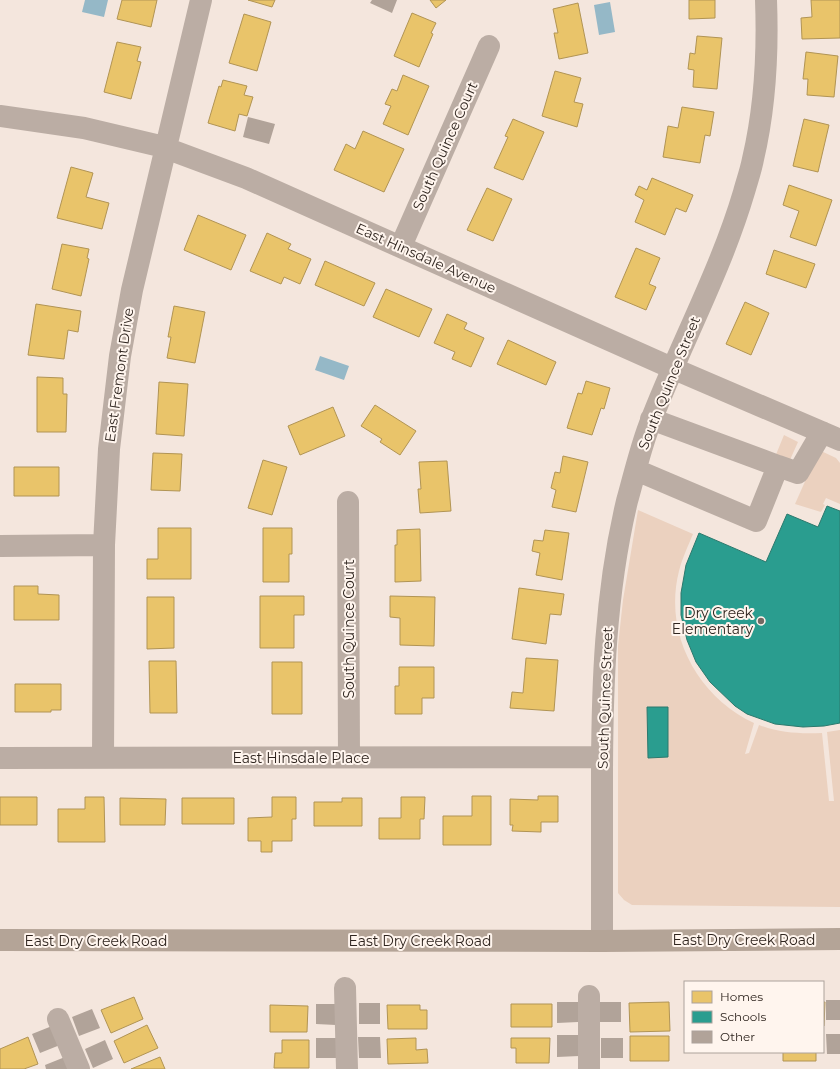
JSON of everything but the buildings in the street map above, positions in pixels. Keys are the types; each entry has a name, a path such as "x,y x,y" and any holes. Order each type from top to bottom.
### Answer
{"main road":[{"name":"East Dry Creek Road","path":"0,940 602,941 840,939"}],"street":[{"name":"East Fremont Drive","path":"103,758 104,545 109,449 120,356 132,290 201,0"},
{"name":"South Quince Street","path":"602,941 602,757 604,680 608,611 615,557 627,501 652,419 672,368 721,257 737,215 753,160 762,105 766,61 766,0"},
{"name":"South Quince Court","path":"401,246 489,46"},
{"name":"East Hinsdale Avenue","path":"0,116 84,128 165,148 246,178 672,368 831,436"},
{"path":"652,419 798,473 831,436"},
{"path":"636,470 756,521 778,466"},
{"name":"South Quince Court","path":"348,502 349,757"},
{"path":"0,546 104,545"},
{"name":"East Hinsdale Place","path":"0,758 602,757"},
{"path":"345,988 347,1069"},
{"path":"589,996 590,1069"},
{"path":"58,1019 79,1069"}],"shaded area":[{"path":"784,435 798,442 789,462 775,457"},
{"path":"819,450 836,458 840,463 840,504 826,498 823,504 825,505 821,512 795,504"},
{"path":"638,510 693,534 680,566 675,595 676,618 681,640 690,661 701,680 716,697 734,712 754,723 745,754 749,753 759,725 775,730 790,732 822,733 829,801 834,801 827,732 840,730 840,907 632,905 624,900 618,893 618,646 623,600"}],"water":[{"path":"85,0 108,0 104,17 82,12"},
{"path":"610,2 615,32 599,35 594,5"},
{"path":"320,356 349,366 344,380 315,370"}],"place":[{"name":"Dry Creek Elementary","path":"761,621"}]}
